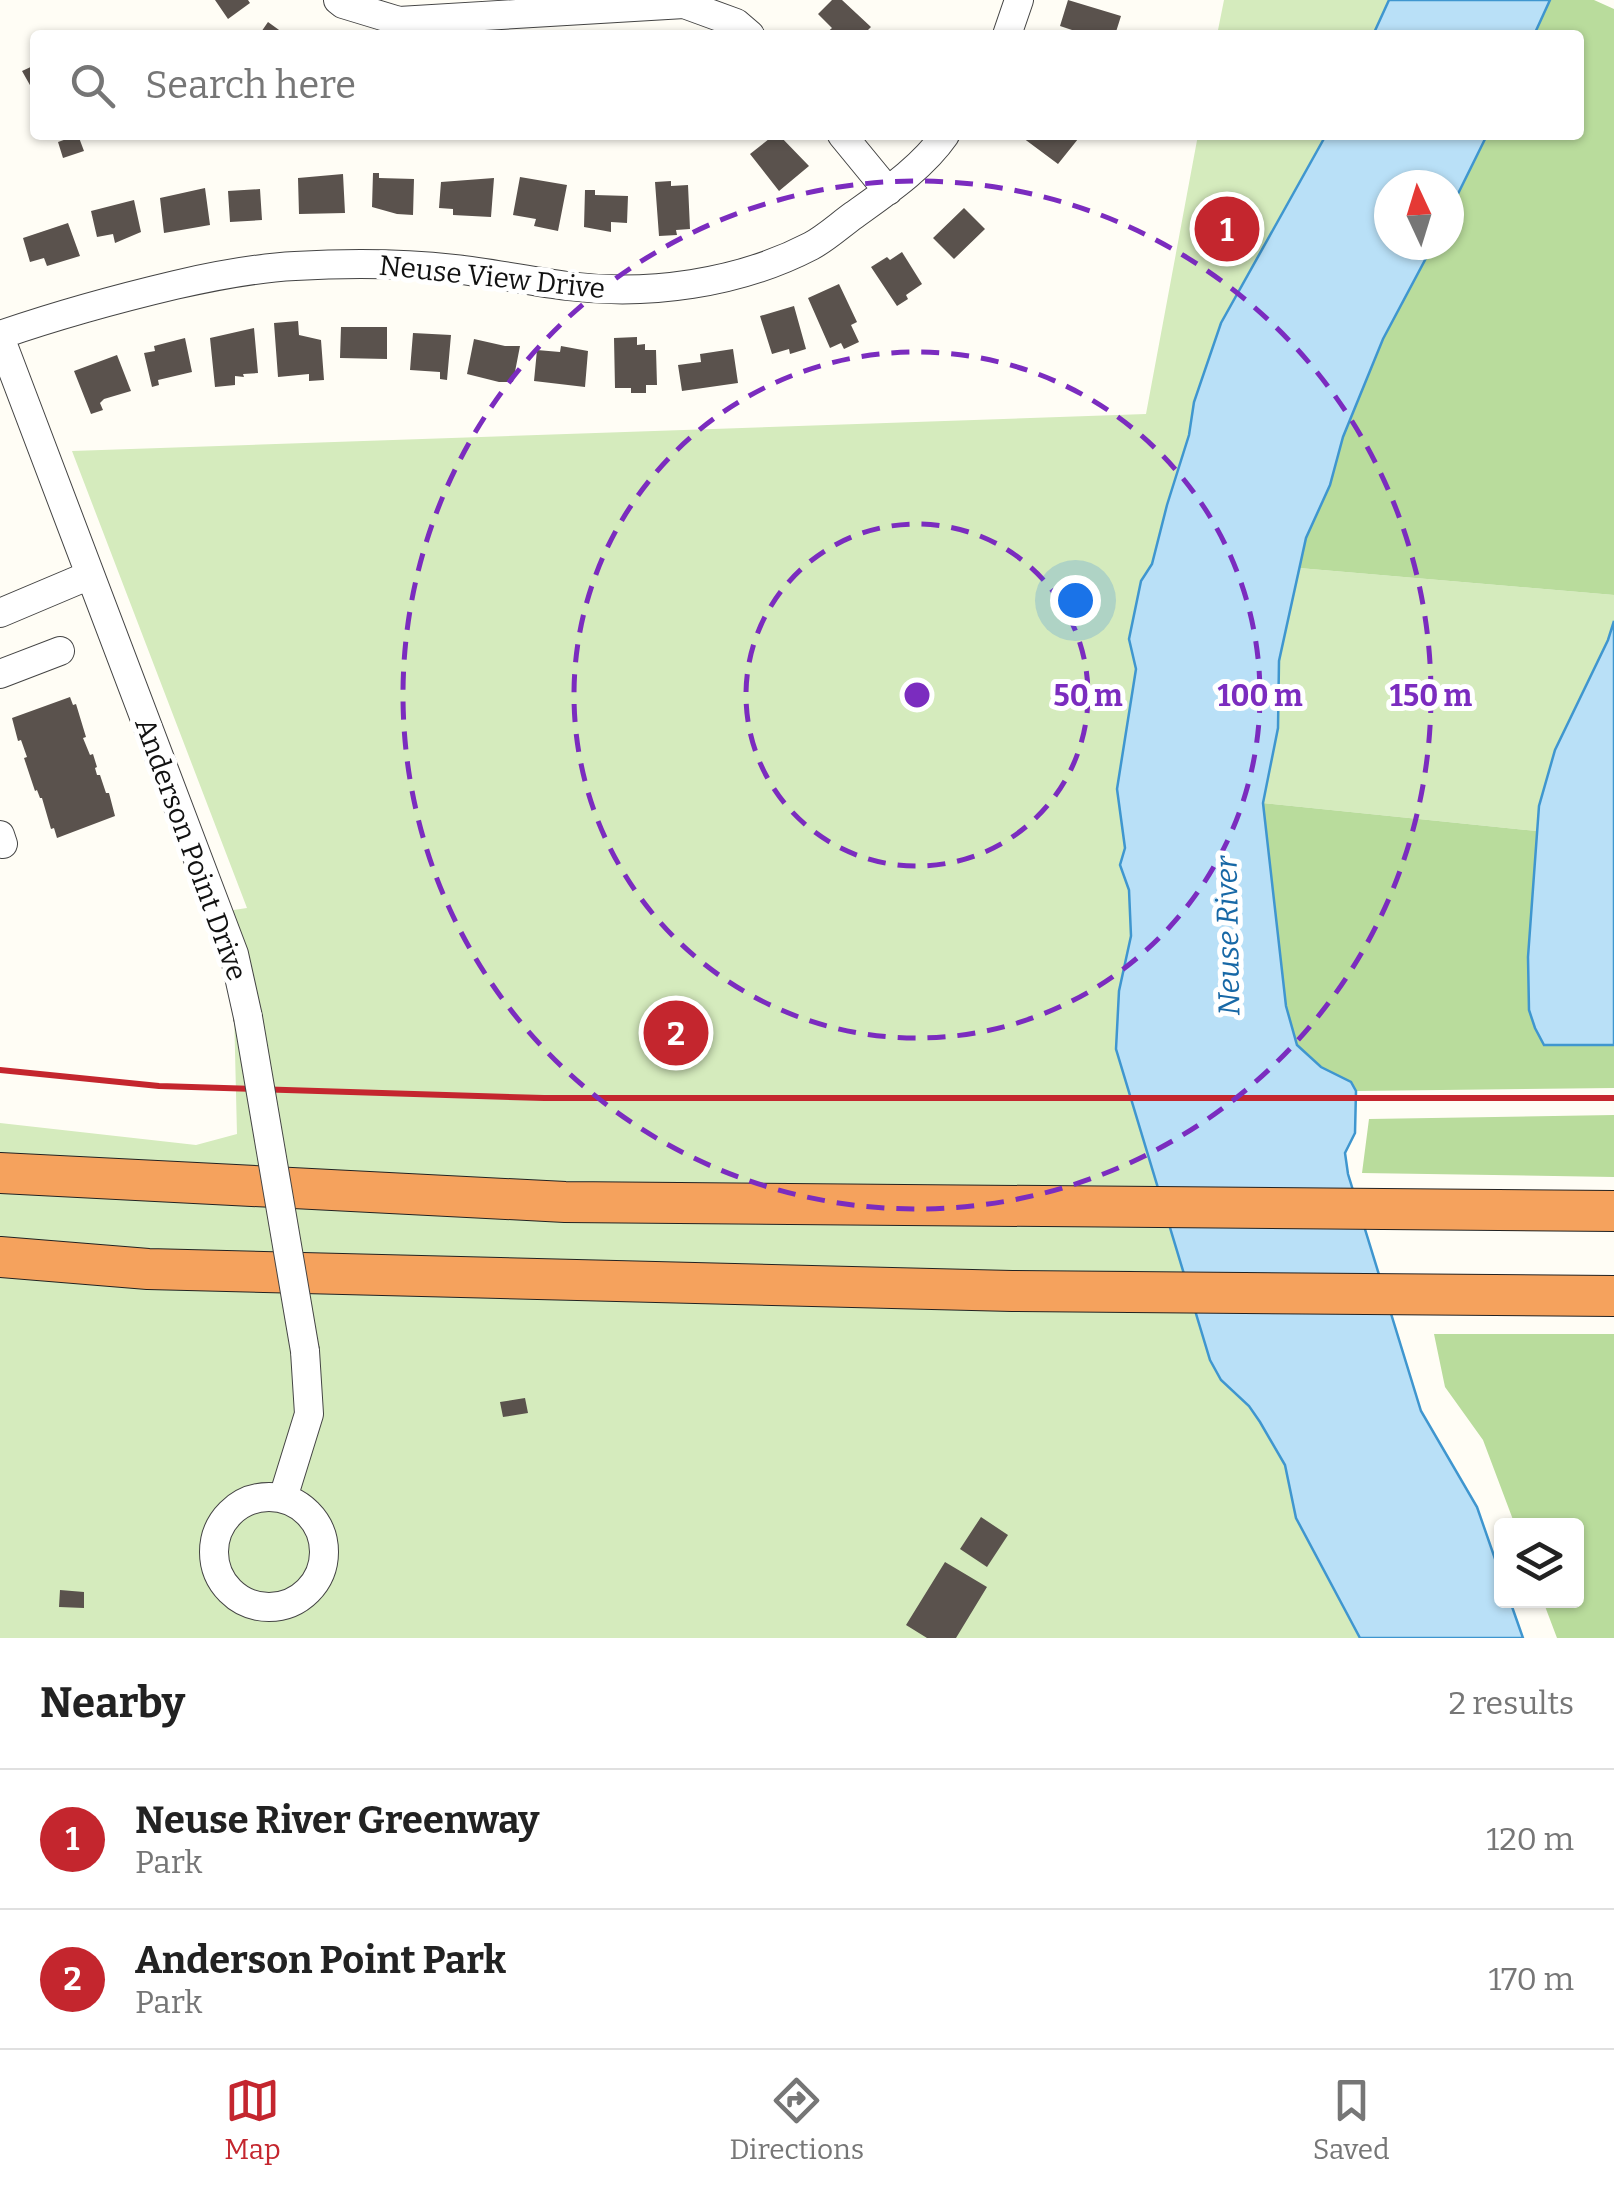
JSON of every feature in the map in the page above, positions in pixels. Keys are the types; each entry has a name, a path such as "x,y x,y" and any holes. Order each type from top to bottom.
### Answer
{"highway":[{"path":"0,1173 566,1202 1614,1211"},
{"path":"0,1257 148,1269 1012,1291 1614,1296"}],"street":[{"path":"338,0 399,21 684,4 744,30"},
{"path":"1008,30 1019,0"},
{"path":"846,140 888,191"},
{"name":"Neuse View Drive","path":"0,336 109,300 215,276 292,266 399,264 618,290 720,279 812,245 888,191 942,140"},
{"name":"Anderson Point Drive","path":"0,336 234,954 305,1351 309,1414 283,1498"},
{"path":"0,613 90,574"},
{"path":"0,674 60,651"},
{"path":"265,1496 283,1498 298,1504 319,1527 324,1560 310,1590 278,1607 260,1607 229,1591 218,1576 214,1540 220,1524 248,1500 265,1496"}],"green space":[{"path":"1224,0 1389,0 1375,30 1218,30"},
{"path":"1550,0 1594,0 1614,9 1614,595 1299,568 1343,437 1383,339 1425,260 1464,260 1464,182 1485,140 1584,140 1584,30 1536,30"},
{"path":"1197,140 1323,140 1221,323 1194,402 1189,435 1152,564 1141,581 1129,639 1136,669 1117,789 1125,848 1120,865 1129,890 1131,937 1119,991 1116,1048 1210,1360 1221,1380 1249,1406 1285,1465 1296,1518 1360,1638 0,1638 0,1123 196,1145 237,1134 234,1010 213,913 247,908 72,451 1146,414"},
{"path":"1299,568 1614,595 1614,621 1608,640 1554,757 1537,831 1263,803 1278,728 1279,661"},
{"path":"1263,803 1537,831 1528,957 1544,1045 1614,1045 1614,1088 1356,1091 1351,1082 1321,1067 1297,1045 1286,1006"},
{"path":"1614,1115 1614,1177 1362,1173 1369,1119"},
{"path":"1434,1334 1614,1334 1614,1638 1557,1638 1546,1608 1584,1608 1584,1518 1512,1518 1483,1440 1445,1387"}],"water":[{"path":"1389,0 1550,0 1536,30 1375,30"},
{"name":"Neuse River","path":"1323,140 1485,140 1464,182 1464,170 1374,170 1374,260 1425,260 1383,339 1343,437 1330,485 1306,538 1279,661 1278,728 1263,803 1286,1006 1297,1045 1321,1067 1351,1082 1356,1091 1355,1133 1345,1153 1348,1174 1421,1411 1477,1507 1494,1556 1494,1608 1512,1608 1523,1638 1360,1638 1296,1518 1285,1465 1249,1406 1221,1380 1210,1360 1116,1049 1119,991 1131,936 1129,890 1120,865 1125,848 1117,789 1136,669 1129,639 1141,581 1152,564 1189,435 1194,402 1221,323"},
{"path":"1614,621 1614,1045 1544,1045 1529,1010 1528,957 1539,806 1555,750"}],"building":[{"path":"215,0 248,0 250,3 228,19"},
{"path":"832,0 842,0 871,27 830,30 832,28 818,14"},
{"path":"1068,0 1121,16 1117,30 1072,30 1060,26"},
{"path":"268,22 279,30 262,30"},
{"path":"30,67 30,85 22,71"},
{"path":"80,140 84,151 63,158 58,142"},
{"path":"768,140 784,140 809,166 779,191 750,154"},
{"path":"1026,140 1077,140 1058,164"},
{"path":"373,173 379,173 379,178 414,179 413,215 372,207"},
{"path":"343,174 345,213 299,214 298,178"},
{"path":"520,177 567,185 558,231 534,226 536,219 513,215"},
{"path":"494,178 491,217 453,215 453,209 439,208 441,182"},
{"path":"671,181 671,186 688,185 690,229 659,236 655,182"},
{"path":"205,188 210,225 164,233 160,198"},
{"path":"260,189 262,220 230,222 228,191"},
{"path":"585,190 595,190 595,195 628,196 627,223 611,222 611,232 584,227"},
{"path":"134,200 141,232 115,243 113,234 97,237 91,211"},
{"path":"964,208 985,229 954,259 933,238"},
{"path":"68,223 80,256 47,266 44,258 30,262 23,238"},
{"path":"902,252 922,284 897,306 871,267"},
{"path":"839,284 857,322 851,325 859,342 844,349 841,343 830,348 808,298"},
{"path":"794,306 806,349 772,354 760,316"},
{"path":"298,321 299,335 321,340 324,380 309,381 309,374 278,377 274,323"},
{"path":"341,327 387,327 387,359 340,358"},
{"path":"254,328 258,373 235,376 235,385 215,387 210,338"},
{"path":"413,333 451,335 447,380 440,379 440,372 410,370"},
{"path":"637,337 637,345 645,344 645,350 656,350 657,385 646,385 646,393 615,388 614,338"},
{"path":"185,338 192,372 158,380 159,385 152,387 144,353 155,351 154,346"},
{"path":"474,339 520,346 513,382 467,374"},
{"path":"561,346 588,351 585,387 534,381 537,350 560,352"},
{"path":"733,349 738,383 682,391 678,365 701,362 700,354"},
{"path":"117,355 131,391 104,399 100,403 103,410 91,414 74,371"},
{"path":"70,697 76,704 86,737 83,738 90,755 93,754 97,775 109,793 115,816 57,838 42,798 35,791 12,718"},
{"path":"525,1398 528,1413 503,1417 500,1402"},
{"path":"981,1517 1008,1535 987,1567 960,1549"},
{"path":"945,1562 987,1587 956,1638 927,1638 906,1625"},
{"path":"60,1590 84,1592 84,1608 59,1607"}],"railway":[{"path":"0,1070 159,1086 544,1098 1614,1098"}],"place":[{"name":"Neuse River Greenway","path":"1227,229"},
{"name":"Anderson Point Park","path":"676,1033"}]}
